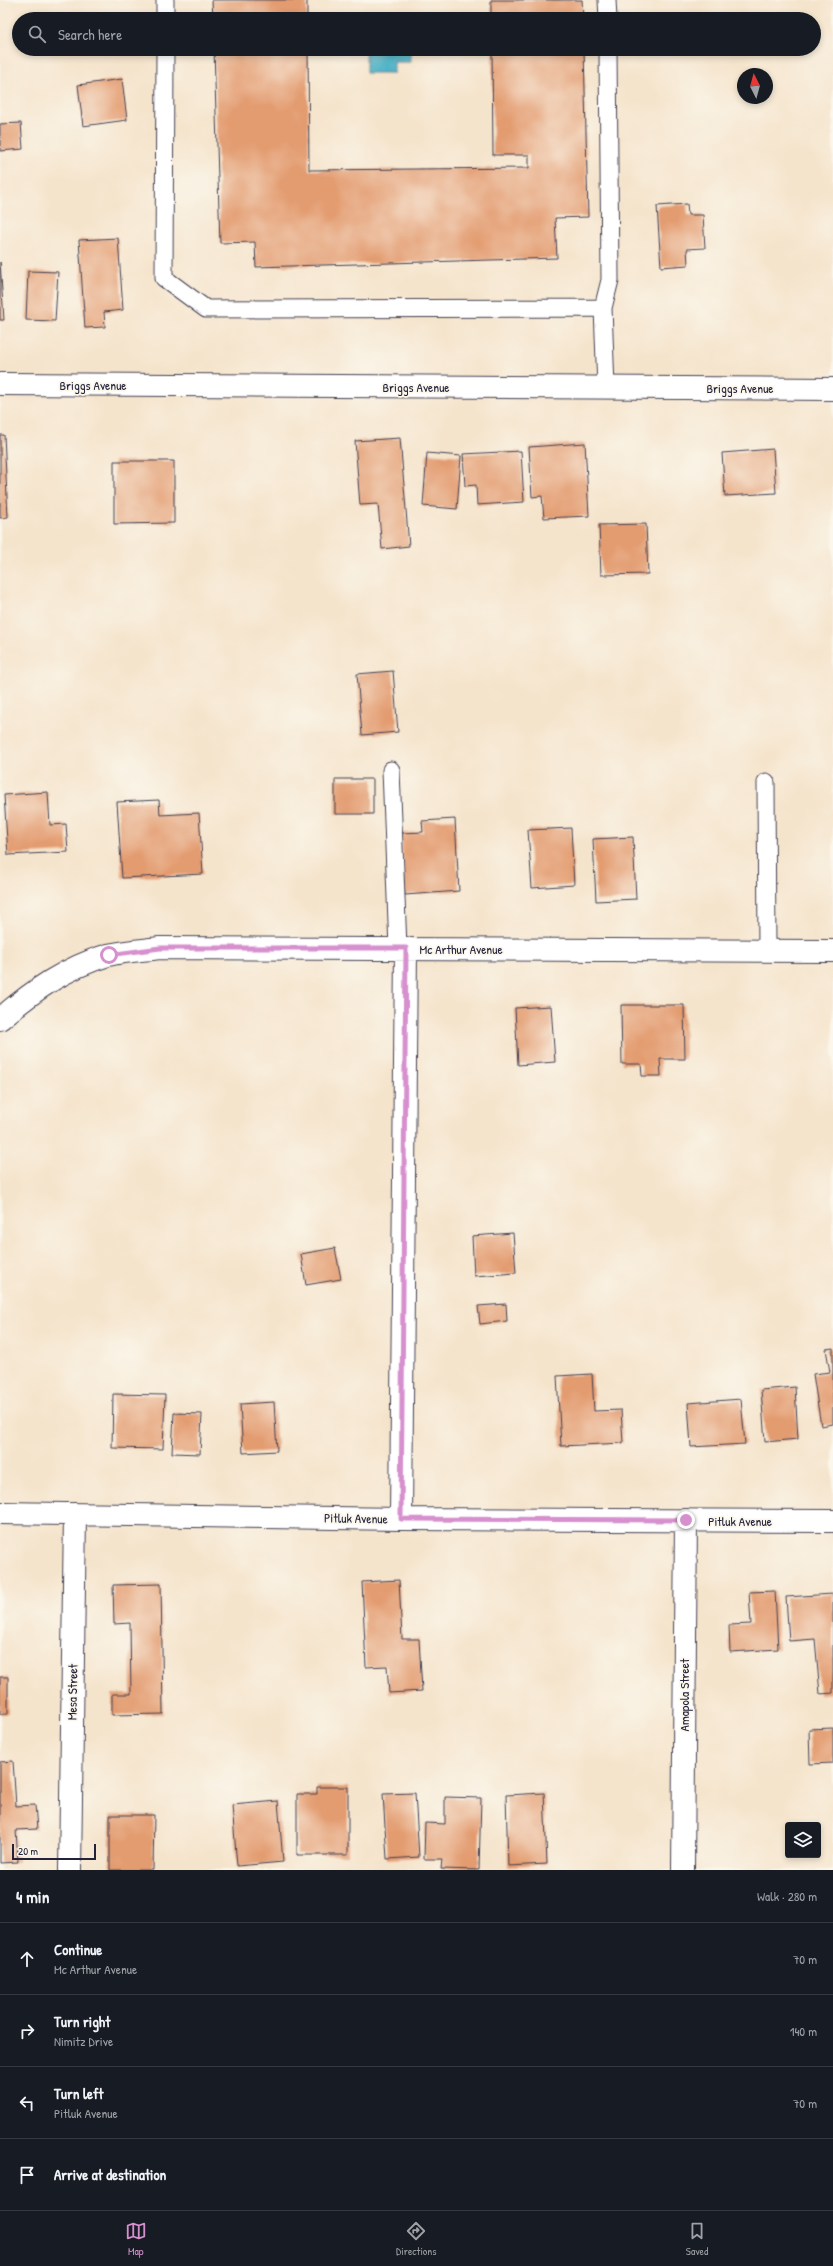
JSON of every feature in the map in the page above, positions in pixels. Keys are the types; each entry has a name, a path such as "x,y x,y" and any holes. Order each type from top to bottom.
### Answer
{"street":[{"name":"Briggs Avenue","path":"0,384 833,389"},
{"name":"Mc Arthur Avenue","path":"0,1019 27,996 64,971 103,957 160,948 833,951"},
{"path":"401,1519 402,948"},
{"name":"Pitluk Avenue","path":"0,1513 401,1519 833,1522"},
{"name":"Mesa Street","path":"70,1870 75,1514"},
{"name":"Amapola Street","path":"683,1870 686,1520"}],"lane":[{"path":"165,0 165,12"},
{"path":"607,0 608,12"},
{"path":"165,56 164,278 206,309 603,308"},
{"path":"606,388 603,308 610,280 608,56"},
{"path":"392,770 402,948"},
{"path":"766,782 767,951"}],"water":[{"path":"366,56 411,56 411,62 394,62 394,73 366,73"}],"building":[{"path":"212,0 307,0 307,12 213,12"},
{"path":"491,0 582,0 583,12 491,12"},
{"path":"214,56 308,56 309,170 529,168 529,155 493,155 492,56 584,56 588,217 555,218 557,258 256,267 255,242 220,243"},
{"path":"122,79 127,120 83,126 78,85"},
{"path":"21,123 23,149 0,151 0,124"},
{"path":"687,204 688,215 703,215 705,248 687,249 688,265 661,267 657,206"},
{"path":"118,238 123,310 104,312 105,327 85,328 79,240"},
{"path":"0,262 4,320 0,320"},
{"path":"28,271 58,272 55,321 26,320"},
{"path":"0,435 4,435 8,517 0,518"},
{"path":"400,438 409,546 382,549 378,504 360,505 355,441"},
{"path":"585,443 589,516 544,518 542,496 532,497 529,447"},
{"path":"773,449 776,493 725,496 722,453"},
{"path":"521,451 524,502 477,505 476,485 465,486 463,454"},
{"path":"427,453 461,456 457,509 423,506"},
{"path":"114,461 174,461 174,523 114,524"},
{"path":"646,524 648,574 601,575 599,525"},
{"path":"393,671 398,732 362,735 357,674"},
{"path":"335,779 373,779 373,814 335,814"},
{"path":"48,792 50,825 66,824 68,852 8,855 4,795"},
{"path":"159,800 160,815 199,813 203,874 122,878 117,802"},
{"path":"455,819 459,891 405,895 401,833 423,832 422,821"},
{"path":"571,828 574,885 532,888 528,830"},
{"path":"633,837 636,899 596,901 593,839"},
{"path":"621,1005 684,1005 685,1059 660,1059 661,1076 642,1076 641,1064 622,1064"},
{"path":"551,1006 555,1062 518,1065 515,1008"},
{"path":"513,1233 516,1273 474,1276 472,1236"},
{"path":"335,1248 341,1279 306,1285 301,1254"},
{"path":"506,1304 507,1321 480,1324 478,1306"},
{"path":"833,1348 833,1424 821,1426 813,1374 830,1372 826,1349"},
{"path":"592,1374 594,1411 621,1410 623,1443 561,1446 557,1376"},
{"path":"795,1387 798,1439 765,1442 761,1390"},
{"path":"113,1394 165,1395 163,1449 112,1448"},
{"path":"741,1399 745,1444 691,1447 688,1403"},
{"path":"274,1402 277,1451 243,1453 240,1404"},
{"path":"174,1413 202,1414 200,1454 172,1453"},
{"path":"399,1580 402,1639 419,1639 422,1691 389,1693 387,1666 366,1667 362,1582"},
{"path":"161,1584 163,1714 112,1715 112,1694 131,1694 130,1623 114,1624 113,1585"},
{"path":"775,1591 778,1649 730,1652 729,1625 751,1624 749,1592"},
{"path":"833,1594 833,1693 820,1694 815,1639 789,1641 786,1597"},
{"path":"0,1677 8,1677 8,1714 0,1714"},
{"path":"833,1728 833,1763 810,1764 809,1729"},
{"path":"13,1761 16,1806 35,1805 37,1829 16,1830 18,1862 0,1863 0,1762"},
{"path":"317,1787 348,1787 348,1855 297,1855 297,1794 317,1794"},
{"path":"415,1793 419,1857 387,1859 383,1794"},
{"path":"544,1793 547,1864 508,1866 506,1795"},
{"path":"445,1797 481,1798 479,1870 441,1869 442,1859 424,1859 425,1823 445,1824"},
{"path":"278,1801 283,1862 237,1866 232,1805"},
{"path":"110,1815 154,1815 153,1870 110,1870"}],"route":[{"path":"109,955 160,948 406,948 401,1519 686,1520"}]}
